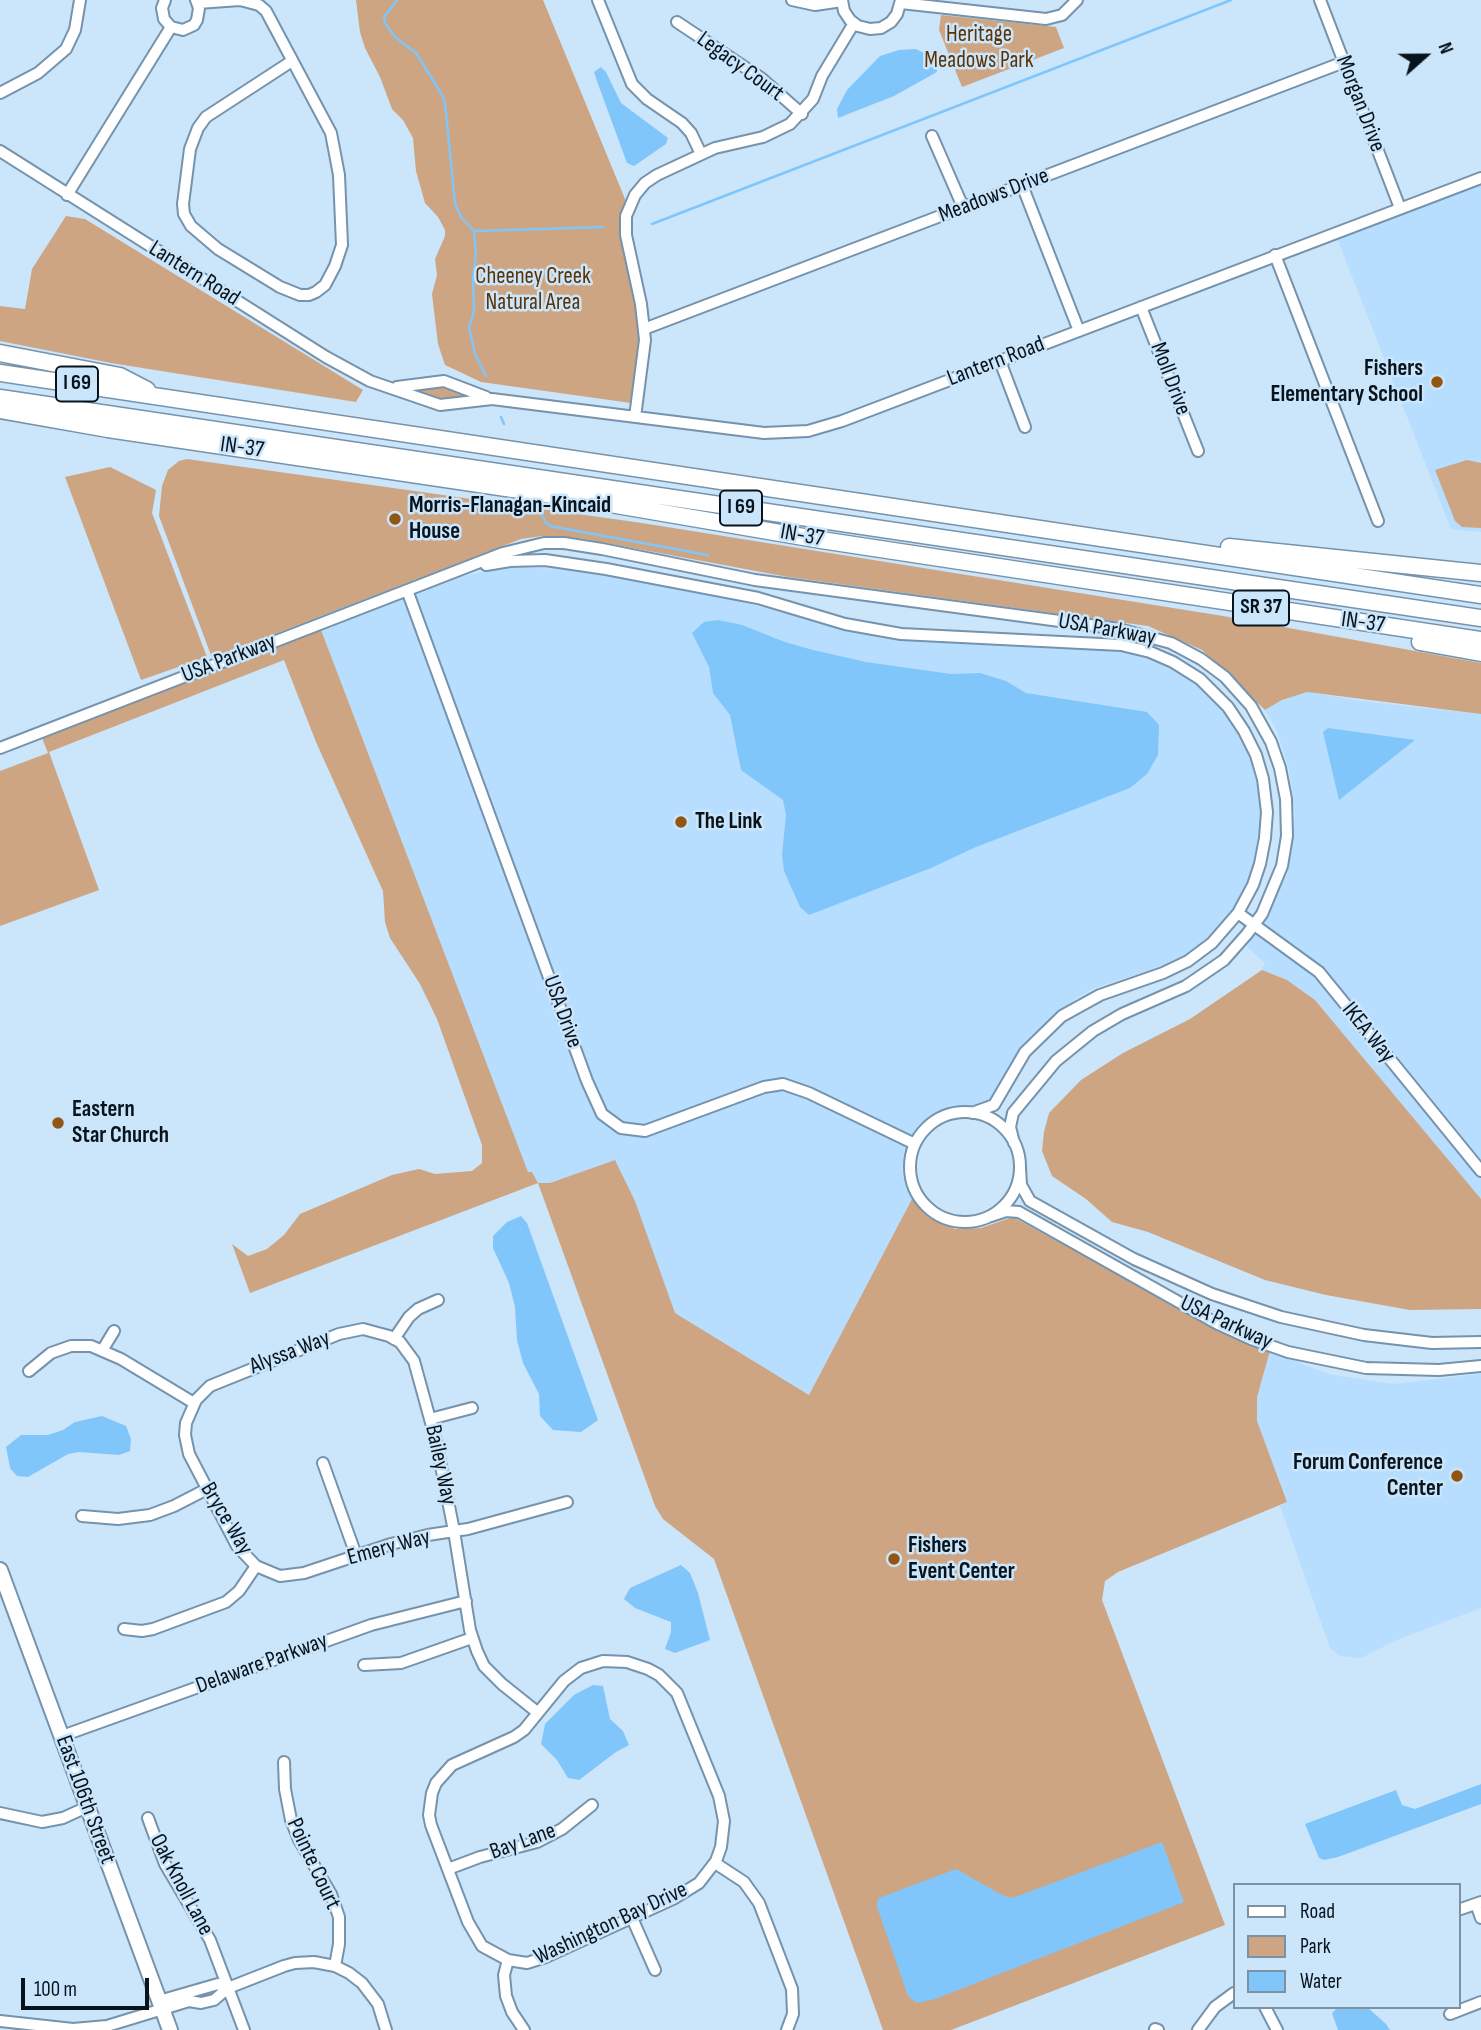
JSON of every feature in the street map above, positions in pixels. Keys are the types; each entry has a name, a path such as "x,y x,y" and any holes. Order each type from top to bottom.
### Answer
{"highway":[{"path":"0,353 120,376 155,395"},
{"name":"I 69","path":"0,373 1479,595"},
{"name":"I 69","path":"0,398 1481,618"},
{"name":"IN-37","path":"0,410 107,429 587,500 821,540 1481,640"},
{"path":"0,421 107,429"},
{"path":"1067,533 1481,573"},
{"path":"1358,622 1387,635 1481,653"}],"main road":[{"name":"East 106th Street","path":"0,1570 170,2030"}],"street":[{"path":"0,93 38,73 66,50 75,30 80,0"},
{"path":"165,0 162,14 171,27 183,30 194,25 199,14 197,1 240,0 259,5 266,11 331,133 339,175 342,245 325,285 312,294 300,295 280,287 218,249 191,226 184,214 183,204 190,149 198,128 206,117 292,61"},
{"path":"598,0 632,84 647,99 682,123 701,154"},
{"path":"792,0 815,5 842,1 847,16 864,28 881,28 894,18 901,1 1039,19 1062,15 1077,0"},
{"name":"Morgan Drive","path":"1320,0 1400,208"},
{"name":"Legacy Court","path":"677,22 761,78 802,114"},
{"path":"635,417 644,329 626,235 628,210 635,195 649,180 701,154 722,145 776,132 790,124 813,99 822,76 854,23"},
{"path":"67,195 171,27"},
{"name":"Meadows Drive","path":"644,329 1344,62"},
{"path":"932,136 963,207"},
{"name":"Lantern Road","path":"0,152 351,372 440,405 492,399"},
{"name":"Lantern Road","path":"393,387 444,381 492,399 764,433 808,431 842,421 1481,178"},
{"path":"1022,185 1079,331"},
{"path":"1275,255 1378,521"},
{"name":"Moll Drive","path":"1141,307 1198,451"},
{"path":"1000,361 1025,427"},
{"name":"USA Parkway","path":"0,748 526,546 564,543 755,580 1119,629 1142,633 1171,643 1209,664 1241,694 1264,728 1280,768 1286,799 1287,836 1282,866 1273,891 1254,925 1229,955 1186,986 1112,1019 1070,1048 1017,1106 1010,1121 1021,1185 1030,1201 1134,1259 1212,1294 1281,1317 1364,1335 1432,1343 1481,1342"},
{"name":"USA Parkway","path":"459,570 510,561 559,561 758,598 882,632 912,636 1099,642 1138,648 1162,657 1199,680 1228,707 1244,731 1261,770 1267,813 1265,838 1256,876 1238,913 1212,943 1188,961 1163,974 1100,995 1062,1016 1025,1052 995,1105 972,1113 949,1115 939,1119 921,1134 915,1144 911,1163 913,1183 928,1208 944,1218 973,1222 1006,1211 1019,1212 1216,1323 1288,1352 1336,1364 1377,1369 1439,1370 1481,1366"},
{"name":"USA Drive","path":"407,590 587,1081 602,1114 621,1128 645,1131 764,1087 783,1084 809,1093 915,1144"},
{"name":"IKEA Way","path":"1238,913 1319,972 1481,1171"},
{"path":"972,1113 997,1123 1014,1143"},
{"path":"991,1216 1010,1199 1020,1168"},
{"path":"394,1339 409,1317 438,1300"},
{"name":"Alyssa Way","path":"194,1403 210,1386 339,1334 363,1329 394,1339"},
{"path":"103,1349 114,1331"},
{"name":"Bailey Way","path":"394,1339 408,1351 414,1361 430,1419 454,1531 472,1638 484,1666 537,1712"},
{"path":"29,1371 51,1353 71,1346 91,1346 103,1349 194,1403"},
{"name":"Bryce Way","path":"194,1403 186,1423 185,1435 189,1454 237,1546 256,1566 270,1573 291,1576 324,1567"},
{"path":"430,1419 472,1408"},
{"path":"323,1463 356,1555"},
{"path":"82,1516 137,1518 161,1512 207,1489"},
{"name":"Emery Way","path":"324,1567 408,1539 454,1531 568,1502"},
{"path":"124,1629 153,1629 226,1602 240,1591 256,1566"},
{"name":"Delaware Parkway","path":"62,1737 358,1629 466,1601"},
{"path":"364,1665 401,1663 472,1638"},
{"name":"Washington Bay Drive","path":"603,1661 627,1662 660,1675 684,1705 719,1796 724,1821 722,1847 715,1863 699,1883 687,1891 632,1918 537,1961 527,1963 508,1960 491,1953 474,1937 429,1815 436,1783 447,1769 461,1759 514,1737 524,1730 564,1681 591,1664 603,1661"},
{"name":"Pointe Court","path":"284,1762 285,1789 291,1820 331,1894 338,1917 339,1944 335,1966"},
{"name":"Bay Lane","path":"448,1869 480,1857 537,1842 562,1829 592,1805"},
{"path":"0,1813 42,1822 63,1818 87,1807"},
{"name":"Oak Knoll Lane","path":"148,1818 165,1864 204,1926 244,2030"},
{"path":"715,1863 744,1882 759,1903 792,1989 792,2028"},
{"path":"1460,1909 1478,1903 1481,1919"},
{"path":"632,1918 655,1970"},
{"path":"508,1960 504,1975 506,1996 512,2012 524,2030"},
{"path":"0,2021 58,2028 89,2029 107,2026 161,2005 214,2000 229,1988 295,1963 326,1963 349,1973 372,1994 382,2013 386,2030"},
{"path":"1198,2030 1215,2007 1232,1994"},
{"path":"1450,2014 1481,2002"},
{"path":"1266,2009 1277,2030"}],"shaded area":[{"name":"Fishers Elementary School","path":"1481,183 1481,532 1451,529 1337,238"},
{"path":"510,567 565,569 701,592 906,641 1112,650 1139,655 1188,678 1221,706 1254,761 1262,802 1262,825 1255,868 1238,904 1213,936 1198,949 1177,961 1094,988 1075,999 1026,1040 991,1101 979,1106 960,1105 945,1109 929,1117 921,1125 908,1143 902,1168 905,1185 912,1199 809,1395 675,1313 635,1201 615,1160 550,1183 538,1183 532,1172 528,1173 321,630 447,579"},
{"path":"1307,692 1481,714 1481,1199 1315,1000 1287,980 1262,970 1265,963 1247,947 1287,875 1295,814 1289,770 1277,731 1265,710 1282,700"},
{"path":"1270,1351 1328,1374 1393,1384 1481,1374 1481,1608 1397,1640 1361,1658 1340,1656 1330,1648 1280,1506 1287,1502 1257,1421 1257,1397"}],"green space":[{"name":"Cheeney Creek Natural Area","path":"356,0 543,0 625,199 622,239 637,303 640,334 631,403 481,382 445,365 438,344 432,294 437,275 435,259 445,230 438,217 425,203 416,171 413,138 403,120 392,109 365,48"},
{"name":"Heritage Meadows Park","path":"941,15 1056,27 1064,48 962,87 939,30"},
{"path":"66,216 85,219 363,390 356,402 111,363 0,341 0,306 25,309 32,269"},
{"path":"443,385 466,396 442,400 415,391"},
{"path":"187,459 642,523 1223,616 1481,663 1481,714 1307,692 1282,700 1265,710 1202,650 1148,626 788,577 579,538 542,536 521,539 212,658 159,516 162,486 168,470 179,461"},
{"path":"1467,460 1481,463 1481,528 1462,527 1455,521 1435,470"},
{"path":"110,467 156,490 152,513 207,657 141,680 65,477"},
{"path":"321,630 528,1172 532,1172 538,1183 250,1293 232,1244 248,1256 267,1249 284,1235 300,1214 392,1175 419,1169 435,1174 472,1171 482,1163 482,1145 437,1019 420,984 390,938 385,922 383,891 316,742 284,660 49,752 99,890 0,926 0,771 48,753 42,738"},
{"path":"1262,970 1287,980 1315,1000 1481,1199 1481,1309 1410,1310 1326,1295 1265,1280 1148,1232 1112,1222 1086,1199 1052,1176 1042,1151 1049,1113 1081,1080 1123,1053 1190,1019"},
{"path":"615,1160 635,1201 675,1313 809,1395 912,1199 926,1215 955,1229 981,1228 1013,1217 1225,1333 1270,1351 1257,1397 1257,1421 1287,1502 1118,1572 1105,1581 1102,1600 1225,1925 951,2030 883,2030 714,1559 663,1519 655,1506 538,1183 550,1183"}],"water":[{"path":"916,49 936,64 937,72 894,96 838,118 837,109 847,90 880,56 899,50"},
{"path":"601,67 621,103 668,138 666,144 634,166 627,163 594,72"},
{"path":"718,620 742,625 813,650 866,662 951,674 980,673 1006,681 1026,693 1147,712 1159,725 1158,755 1147,774 1130,788 809,915 800,907 784,871 782,855 786,815 783,800 741,770 730,715 713,693 709,667 692,633 704,622"},
{"path":"1328,728 1415,740 1339,800 1323,732"},
{"path":"521,1216 527,1223 598,1420 581,1432 553,1430 540,1416 539,1394 523,1363 509,1283 493,1248 493,1236 507,1222"},
{"path":"102,1416 126,1426 131,1439 130,1451 119,1455 79,1452 68,1454 28,1477 17,1476 10,1468 6,1447 21,1435 48,1435 75,1422"},
{"path":"681,1565 690,1573 698,1593 710,1640 675,1653 665,1649 671,1632 671,1622 635,1608 624,1599 630,1588"},
{"path":"593,1685 603,1686 610,1719 623,1731 629,1745 579,1780 568,1778 557,1760 541,1744 545,1724 574,1695"},
{"path":"1481,1784 1481,1804 1338,1857 1324,1860 1319,1858 1305,1824 1396,1790 1402,1805 1415,1809"},
{"path":"1162,1842 1184,1902 935,1999 917,2003 908,1996 877,1907 879,1898 956,1869 1011,1898"},
{"path":"1336,2009 1369,2009 1390,2030 1338,2030 1332,2013"}],"waterway":[{"path":"397,0 384,17 385,23 395,37 416,53 445,103 455,203 461,217 474,231 474,311 469,328 475,354 486,376"},
{"path":"652,224 1231,0"},
{"path":"474,231 603,227"},
{"path":"501,417 504,424"},
{"path":"538,508 550,526 708,555"}],"place":[{"name":"Fishers Elementary School","path":"1437,382"},
{"name":"Morris-Flanagan-Kincaid House","path":"395,519"},
{"name":"The Link","path":"681,822"},
{"name":"Eastern Star Church","path":"58,1123"},
{"name":"Forum Conference Center","path":"1457,1476"},
{"name":"Fishers Event Center","path":"894,1559"}]}
